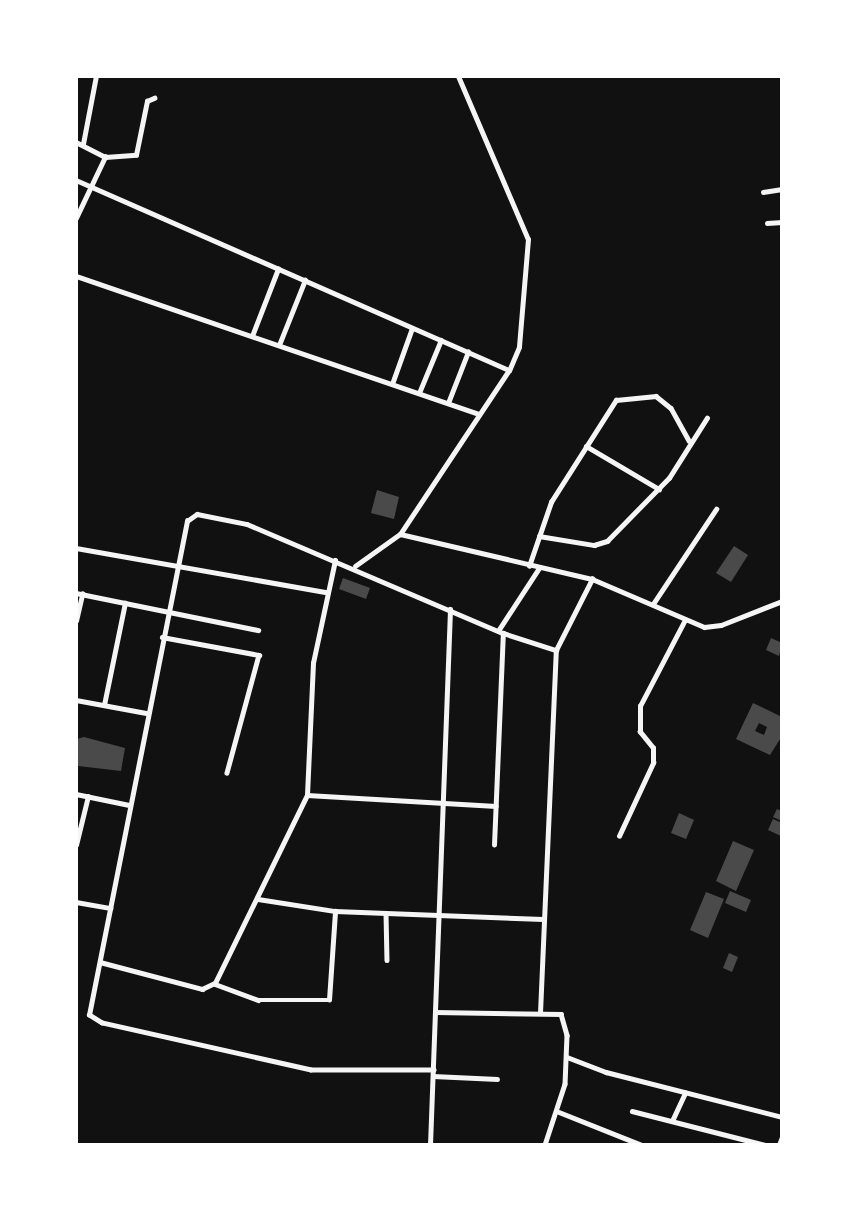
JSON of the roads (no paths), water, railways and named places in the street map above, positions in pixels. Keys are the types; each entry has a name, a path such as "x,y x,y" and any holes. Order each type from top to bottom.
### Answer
{"street":[{"path":"83,144 96,76"},
{"path":"355,566 400,534 509,370 519,347 528,239 458,76"},
{"path":"76,142 105,157 135,157 147,101 154,98"},
{"path":"76,218 105,157"},
{"path":"76,180 509,370"},
{"path":"763,192 782,189"},
{"path":"767,223 782,222"},
{"path":"252,336 278,269"},
{"path":"76,276 479,414"},
{"path":"279,345 305,280"},
{"path":"392,384 412,328"},
{"path":"419,393 441,340"},
{"path":"448,403 468,352"},
{"path":"529,566 551,502 613,402 644,394 666,401 689,440"},
{"path":"539,536 600,545 659,489 689,440 707,418"},
{"path":"586,446 659,489"},
{"path":"653,604 716,509"},
{"path":"434,1070 310,1070 102,1023 88,1011 100,962 166,610 187,521 197,514 247,524 335,560 355,566 498,631 556,650"},
{"path":"400,534 529,566 592,579 653,604 685,620 712,627 782,602"},
{"path":"76,548 175,568 326,592"},
{"path":"100,962 202,990 215,984 307,795 313,663 326,592 335,560"},
{"path":"498,631 539,568"},
{"path":"540,1014 556,650 592,579"},
{"path":"76,621 79,593 258,630"},
{"path":"104,705 125,602"},
{"path":"430,1145 450,609"},
{"path":"619,836 653,763 653,748 640,732 640,706 685,620"},
{"path":"494,845 503,633"},
{"path":"162,637 259,655 227,773"},
{"path":"76,700 146,713"},
{"path":"76,794 129,805"},
{"path":"307,795 496,806"},
{"path":"76,845 88,796"},
{"path":"258,899 336,911 543,919"},
{"path":"76,902 110,908"},
{"path":"215,984 258,1000 329,1000 336,911"},
{"path":"386,913 387,960"},
{"path":"435,1012 563,1016 567,1057 558,1112 545,1145"},
{"path":"567,1057 685,1092 782,1117"},
{"path":"433,1076 496,1079"},
{"path":"672,1121 685,1092"},
{"path":"632,1111 765,1145"},
{"path":"558,1112 642,1145"},
{"path":"779,1145 782,1137"}]}
